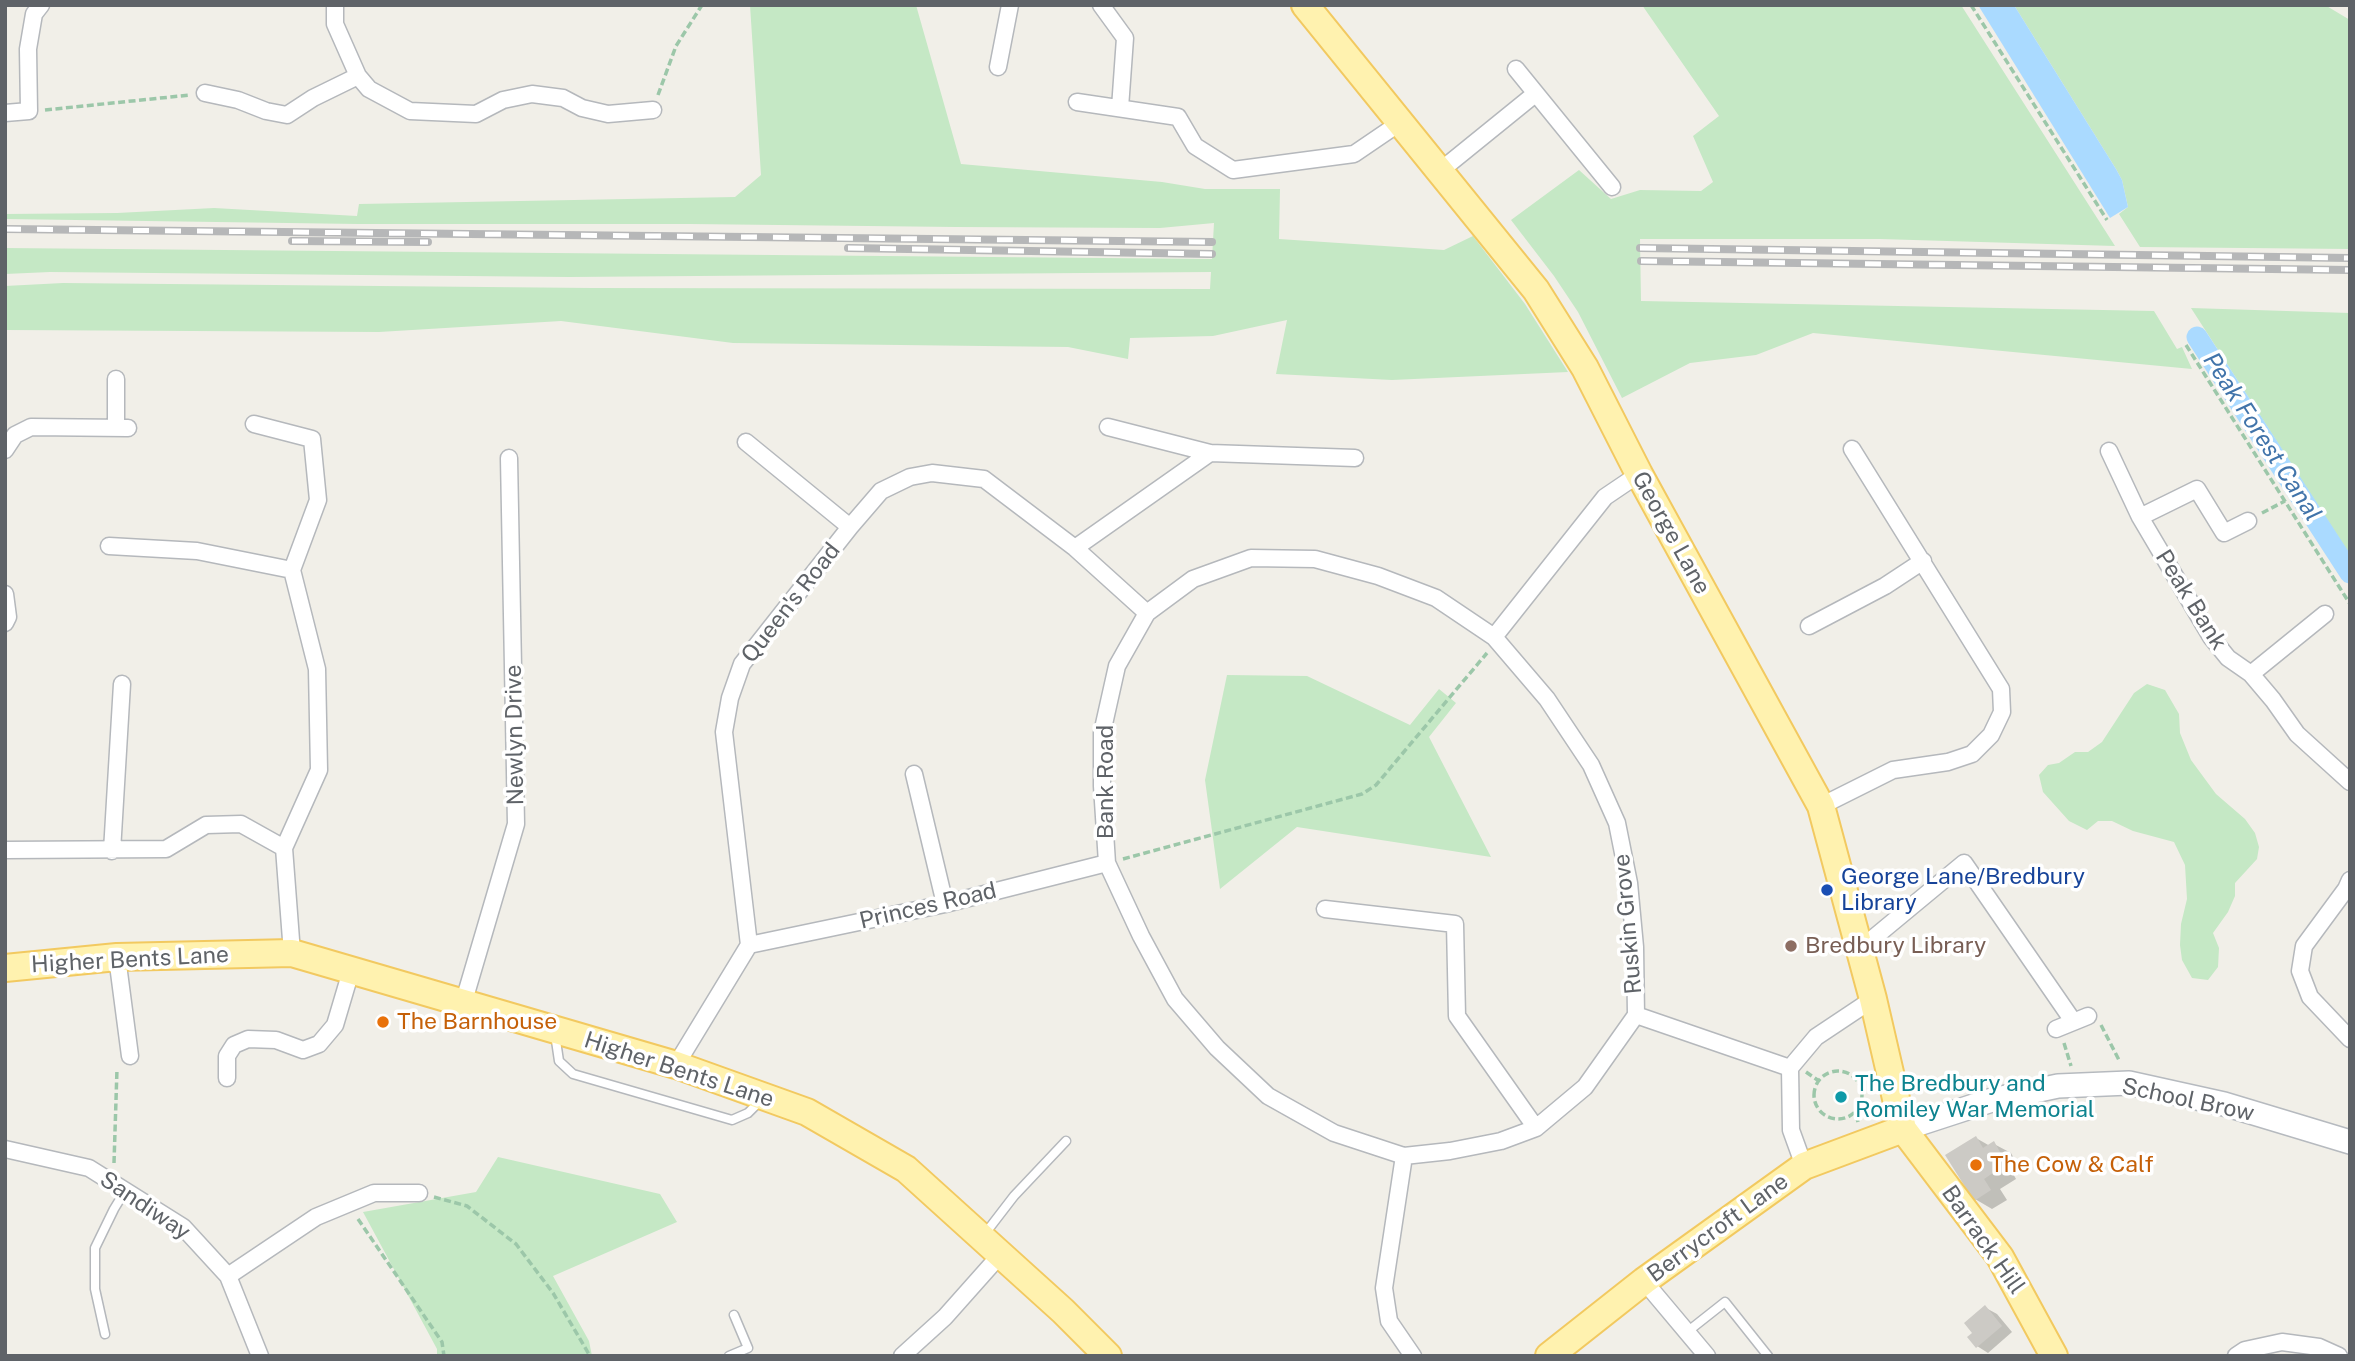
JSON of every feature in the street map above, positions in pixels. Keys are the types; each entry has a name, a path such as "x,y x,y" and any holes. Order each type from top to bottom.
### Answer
{"main road":[{"name":"George Lane","path":"1305,5 1536,290 1586,368 1639,474 1821,806 1873,999 1903,1129"},
{"name":"Higher Bents Lane","path":"5,968 117,957 292,953 676,1065 807,1112 906,1169 1108,1356"},
{"name":"School Brow","path":"1903,1129 1992,1100 2057,1086 2129,1083 2224,1104 2350,1142"},
{"name":"Berrycroft Lane","path":"1549,1356 1644,1281 1804,1166 1903,1129"},
{"name":"Barrack Hill","path":"1903,1129 2000,1256 2054,1356"}],"street":[{"path":"5,113 29,111 28,48 34,14 41,5"},
{"path":"335,5 335,24 358,76 369,89 410,111 476,114 503,100 532,94 563,98 582,108 608,114 653,110"},
{"path":"998,67 1010,5"},
{"path":"1101,5 1125,38 1120,108"},
{"path":"1516,69 1612,187"},
{"path":"205,93 287,115 313,98 358,76"},
{"path":"1440,170 1535,94"},
{"path":"1077,102 1178,117 1195,146 1233,170 1354,154 1401,121"},
{"path":"5,450 15,435 31,427 122,428 116,379"},
{"path":"254,424 312,439 318,500 292,570 317,669 319,771 284,848 292,953"},
{"path":"1108,427 1210,453 1355,458"},
{"path":"746,442 850,527"},
{"path":"1821,806 1893,771 1948,762 1972,754 1991,735 2002,712 2001,689 1852,449"},
{"name":"Peak Bank","path":"2109,451 2140,517 2211,637 2228,658 2251,674 2297,734 2350,782"},
{"path":"1075,548 1210,453"},
{"name":"Newlyn Drive","path":"463,1004 516,824 509,458"},
{"name":"Queen's Road","path":"749,945 724,732 730,698 743,664 881,491 910,477 932,473 984,479 1075,548 1147,613"},
{"path":"1496,639 1605,497 1639,474"},
{"path":"2140,517 2197,489 2224,533 2248,521"},
{"path":"109,546 197,551 292,570"},
{"name":"Bank Road","path":"1404,1156 1334,1133 1268,1096 1217,1048 1175,999 1141,936 1107,863 1102,733 1117,666 1147,613 1192,579 1251,558 1315,559 1378,576 1436,598 1496,639"},
{"path":"1808,626 1885,586 1923,561"},
{"path":"5,594 8,617 5,623"},
{"path":"2251,674 2325,614"},
{"name":"Ruskin Grove","path":"1404,1156 1501,1141 1536,1128 1585,1087 1636,1015 1635,947 1629,883 1617,824 1591,765 1547,699 1496,639"},
{"path":"112,850 122,684"},
{"path":"914,774 945,904"},
{"path":"5,850 166,849 206,825 240,824 284,848"},
{"name":"Princes Road","path":"749,945 945,904 1107,863"},
{"path":"1859,950 1964,863 2080,1019 2056,1029"},
{"path":"2349,887 2304,946 2300,971 2310,997 2350,1039"},
{"path":"1325,909 1455,924 1457,1016 1536,1128"},
{"path":"676,1065 749,945"},
{"path":"117,957 130,1056"},
{"path":"228,1078 227,1056 234,1045 248,1040 276,1040 303,1050 319,1044 335,1025 351,971"},
{"path":"1804,1166 1791,1130 1798,1070 1816,1037 1873,999"},
{"path":"1636,1015 1798,1070"},
{"name":"Sandiway","path":"5,1149 89,1168 183,1227 228,1276 260,1356"},
{"path":"1404,1156 1384,1288 1390,1321 1413,1356"},
{"path":"228,1276 316,1217 374,1193 419,1194"},
{"path":"902,1356 945,1317 992,1246"},
{"path":"1644,1281 1707,1356"},
{"path":"2236,1356 2245,1350 2282,1342 2319,1347 2339,1356"}],"lane":[{"path":"555,1030 559,1061 573,1074 732,1120 748,1113 764,1097"},
{"path":"992,1246 1013,1196 1066,1141"},
{"path":"104,1334 95,1289 95,1248 125,1191"},
{"path":"1687,1332 1725,1302 1768,1356"},
{"path":"729,1356 748,1348 733,1315"}],"path":[{"path":"653,110 676,46 702,5"},
{"path":"1971,5 2107,220"},
{"path":"29,111 205,93"},
{"path":"2186,345 2350,604"},
{"path":"2248,521 2285,501"},
{"path":"1107,863 1362,794 1376,785 1496,639"},
{"path":"2076,1085 2062,1035 2080,1019 2095,1015 2129,1083"},
{"path":"111,1182 118,1063 130,1056"},
{"path":"1798,1070 1819,1081"},
{"path":"1828,1073 1847,1073 1860,1084 1863,1096 1859,1107 1852,1115 1843,1119 1825,1115 1817,1106 1814,1094 1819,1081 1828,1073"},
{"path":"419,1194 467,1206 516,1244 553,1293 590,1356"},
{"path":"348,1204 442,1342 444,1356"}],"green space":[{"path":"750,5 916,5 961,164 1162,182 1205,189 1280,189 1279,239 1444,250 1473,236 1525,304 1568,372 1392,380 1276,374 1287,320 1213,336 1130,338 1128,359 1068,347 733,343 561,321 379,332 5,330 5,286 63,283 592,288 1210,289 1211,272 569,277 50,272 5,274 5,248 1212,259 1214,223 1160,228 358,224 5,219 5,214 117,213 214,208 357,216 359,204 735,197 761,175"},
{"path":"1642,5 1961,5 2115,246 1880,239 1640,239 1641,301 2154,311 2177,349 2182,347 2192,369 1813,333 1756,355 1690,363 1622,398 1578,312 1511,220 1579,170 1611,199 1640,190 1701,191 1713,182 1693,136 1719,116"},
{"path":"2014,5 2325,5 2350,20 2350,249 2140,247 2119,214 2128,207 2122,180"},
{"path":"2191,308 2350,313 2350,555"},
{"path":"1227,675 1307,676 1410,725 1439,689 1456,703 1429,737 1491,857 1297,827 1220,889 1205,780"},
{"path":"2147,684 2165,690 2179,714 2180,733 2191,760 2216,794 2245,819 2255,833 2259,847 2257,859 2235,883 2235,896 2228,912 2213,933 2219,948 2218,967 2208,980 2192,978 2182,960 2181,924 2187,899 2185,865 2174,842 2133,831 2112,821 2098,821 2087,830 2069,821 2043,792 2039,775 2048,765 2059,763 2075,752 2088,752 2102,742 2134,693"},
{"path":"498,1157 660,1194 677,1222 553,1276 589,1341 592,1356 437,1356 437,1349 363,1212 476,1192"}],"water":[{"path":"1978,5 2014,5 2116,169 2122,180 2128,207 2110,218"}],"building":[{"path":"1976,1136 1983,1148 1994,1141 2001,1154 1994,1158 2000,1168 1984,1179 1991,1190 1974,1201 1945,1155"},
{"path":"1985,1305 2002,1326 1976,1348 1967,1337 1972,1333 1964,1323"}],"waterway":[{"name":"Peak Forest Canal","path":"2197,337 2350,573"}],"railway":[{"path":"5,229 1212,242"},
{"path":"292,241 428,242"},
{"path":"848,248 1212,254"},
{"path":"1640,248 2350,258"},
{"path":"1641,261 2350,270"}],"place":[{"name":"George Lane/Bredbury Library","path":"1827,890"},
{"name":"Bredbury Library","path":"1791,946"},
{"name":"The Barnhouse","path":"383,1022"},
{"name":"The Bredbury and Romiley War Memorial","path":"1841,1097"},
{"name":"The Cow & Calf","path":"1976,1165"}]}
